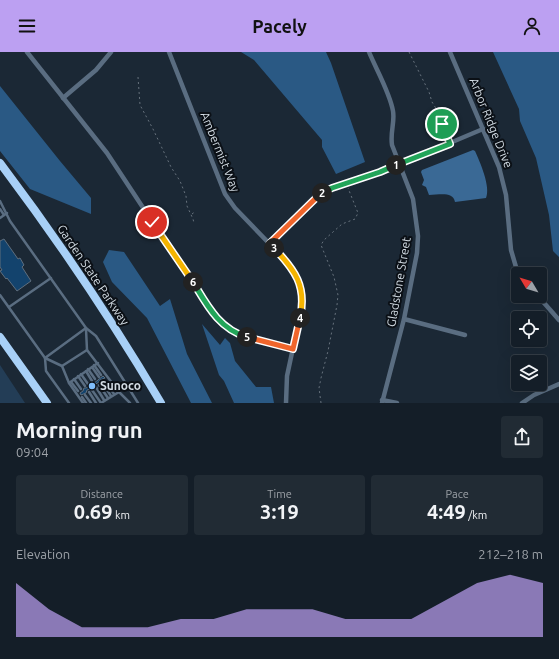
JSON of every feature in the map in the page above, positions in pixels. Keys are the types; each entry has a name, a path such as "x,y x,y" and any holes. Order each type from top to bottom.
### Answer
{"highway":[{"name":"Garden State Parkway","path":"0,163 59,244 161,403"},
{"path":"0,337 47,403"}],"street":[{"path":"27,52 107,153 215,317 227,328 236,333 293,349"},
{"path":"63,98 96,70 111,52"},
{"name":"Ambermist Way","path":"169,52 225,194 235,208 289,264 300,284 302,306 287,376 286,403"},
{"path":"369,52 391,102 393,112 391,136 392,145 400,164"},
{"name":"Arbor Ridge Drive","path":"450,52 499,167 506,195 511,250 516,267"},
{"path":"270,243 316,198 328,190 380,172 483,129"},
{"name":"Gladstone Street","path":"382,401 404,319 417,253 418,236 413,199 400,164"},
{"path":"544,303 559,320"},
{"path":"404,319 466,335"},
{"path":"522,403 534,395 559,384"},
{"path":"382,401 397,403"}],"lane":[{"path":"0,201 5,214 86,328 96,336 138,403"},
{"path":"0,210 5,214"},
{"path":"0,218 5,214"},
{"path":"9,307 51,278"},
{"path":"0,295 44,358 46,371 69,403"},
{"path":"86,328 87,350 98,362 118,392 130,403"},
{"path":"44,358 86,328"},
{"path":"62,366 87,350"},
{"path":"44,358 62,366 82,403"},
{"path":"70,383 98,362"},
{"path":"93,366 100,376"},
{"path":"87,370 94,380"},
{"path":"80,375 88,384"},
{"path":"80,375 85,386"},
{"path":"74,380 81,389"},
{"path":"104,382 112,395"},
{"path":"70,383 78,391"},
{"path":"99,385 106,399"},
{"path":"96,387 106,399"},
{"path":"92,390 101,403 118,392"},
{"path":"89,392 96,403"},
{"path":"85,394 91,403"},
{"path":"82,397 86,403"}],"path":[{"path":"409,52 429,92 450,144"},
{"path":"138,77 140,105 171,167 180,180 186,196 187,206 194,223"},
{"path":"321,403 319,388 328,351 338,295 334,277 321,245 324,240 342,224 355,219 358,214 347,183"},
{"path":"192,215 196,211"}],"shaded area":[{"path":"241,52 326,52 365,162 336,174 322,147 322,140 254,60"},
{"path":"493,52 559,52 559,257 553,251 549,215 536,158 520,121 519,109"},
{"path":"0,86 91,198 91,214 30,189 0,151"},
{"path":"473,150 480,161 486,181 486,198 455,202 452,196 449,195 429,195 426,187 422,185 424,180 421,172 422,170"},
{"path":"109,250 124,252 160,306 170,299 187,354 212,403 191,403 147,318 112,282 103,262"},
{"path":"202,324 220,345 225,338 230,343 235,361 256,387 271,387 274,403 234,403 224,381 219,375"},
{"path":"0,365 25,403 0,403"}],"building":[{"path":"4,239 18,259 20,258 24,265 22,267 31,281 17,291 0,271 2,270 0,267 0,241"},
{"path":"103,376 105,378 94,385 93,388 87,390 86,393 81,395 80,393 84,388 90,386 91,383 93,384"}],"place":[{"name":"Sunoco","path":"92,386"}],"route":[{"path":"152,222 215,317 220,322 227,328 244,336 293,349 302,306 300,284 289,264 270,243 324,192 380,172 450,144 442,124"}]}
